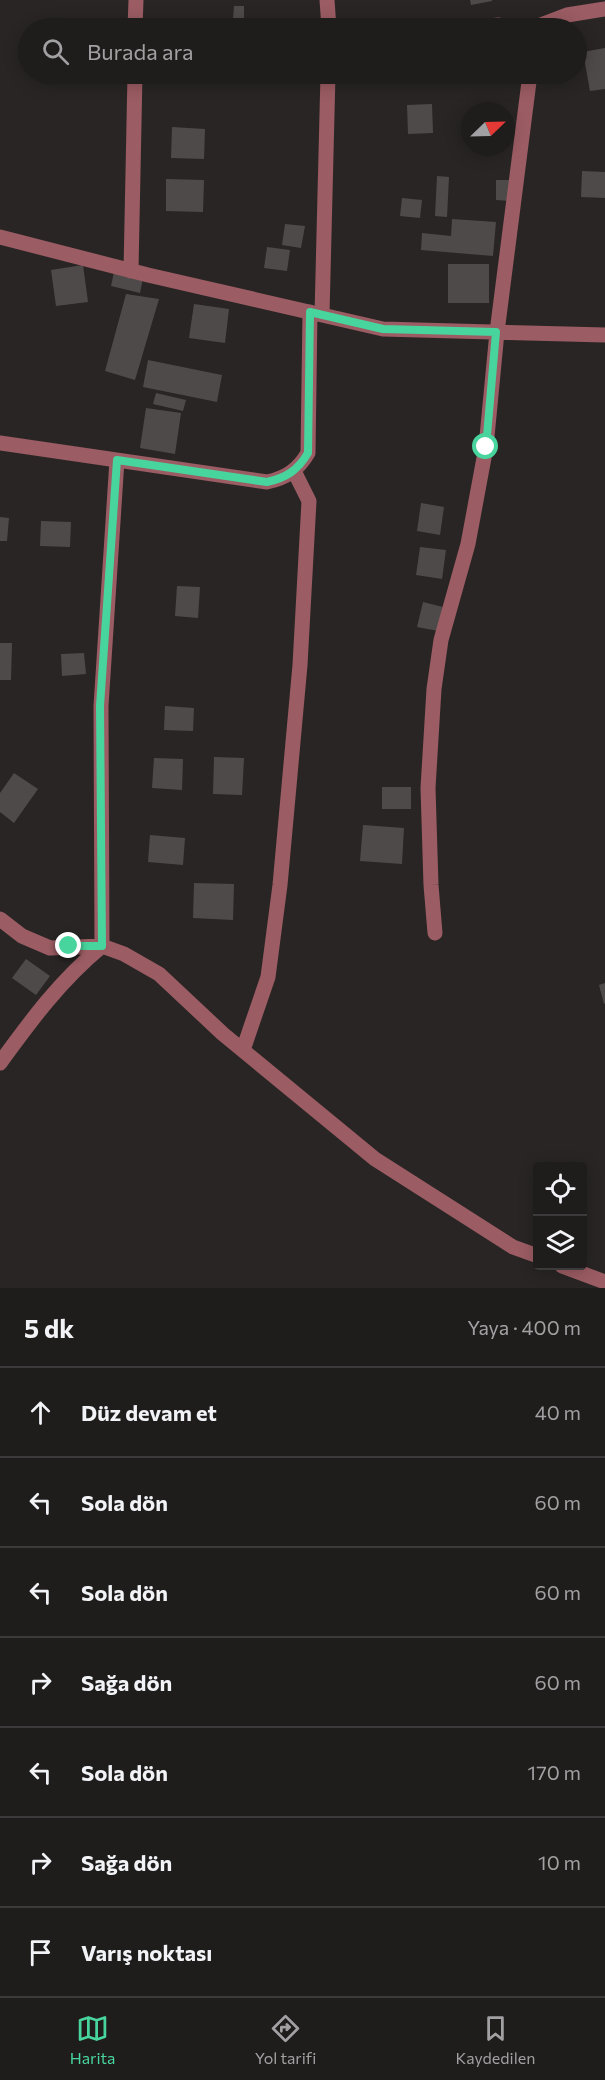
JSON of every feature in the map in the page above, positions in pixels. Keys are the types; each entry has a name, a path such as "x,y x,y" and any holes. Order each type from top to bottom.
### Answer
{"street":[{"path":"135,18 136,0"},
{"path":"327,0 328,18"},
{"path":"559,18 605,9"},
{"path":"131,271 135,84"},
{"path":"0,443 267,482 277,480 294,471 308,453 328,84"},
{"path":"435,933 428,797 434,689 441,640 478,496 490,413 496,332 529,84"},
{"path":"0,237 131,271 383,329 605,335"},
{"path":"102,946 100,706 117,460"},
{"path":"243,1050 268,976 280,885 300,665 309,501 294,471"},
{"path":"0,919 22,936 50,948 102,946 124,954 159,974 243,1050 375,1159 513,1247 533,1254"},
{"path":"0,1063 43,1004 76,968 102,946"},
{"path":"573,1270 605,1281"}],"building":[{"path":"470,0 492,0 492,1 471,5"},
{"path":"234,6 244,6 244,18 233,18"},
{"path":"605,48 605,89 590,91 587,51"},
{"path":"432,104 433,133 408,134 407,105"},
{"path":"172,127 205,129 204,159 171,158"},
{"path":"582,171 605,172 605,198 581,197"},
{"path":"437,176 449,177 447,217 435,216"},
{"path":"166,179 204,180 203,212 166,211"},
{"path":"496,180 510,180 510,201 496,200"},
{"path":"402,198 422,200 420,218 400,216"},
{"path":"452,219 496,222 493,256 421,250 422,233 451,236"},
{"path":"285,224 305,226 301,248 282,245"},
{"path":"267,247 290,250 287,271 264,268"},
{"path":"448,264 489,264 489,303 448,303"},
{"path":"83,265 88,302 56,306 51,270"},
{"path":"114,272 143,278 140,293 111,286"},
{"path":"126,294 159,299 135,380 105,371"},
{"path":"194,304 229,309 225,343 189,338"},
{"path":"148,360 222,375 217,402 143,387"},
{"path":"156,393 186,400 183,411 153,404"},
{"path":"146,408 181,413 175,454 140,448"},
{"path":"421,503 444,507 440,535 417,531"},
{"path":"0,517 9,518 7,541 0,541"},
{"path":"41,521 71,522 70,547 40,546"},
{"path":"420,547 446,550 442,579 416,575"},
{"path":"177,586 200,587 198,618 175,616"},
{"path":"423,602 443,607 438,631 417,627"},
{"path":"0,643 12,643 11,680 0,680"},
{"path":"84,653 86,674 62,676 61,654"},
{"path":"165,706 194,708 193,731 164,730"},
{"path":"214,757 244,758 242,795 213,794"},
{"path":"154,758 183,759 182,790 152,788"},
{"path":"14,773 38,789 14,823 0,812 0,793"},
{"path":"382,787 411,787 411,809 382,809"},
{"path":"363,825 404,828 402,864 360,861"},
{"path":"150,835 185,838 183,865 148,862"},
{"path":"194,883 234,884 233,920 193,918"},
{"path":"26,959 50,976 36,995 12,978"},
{"path":"605,983 605,1003 604,1004 599,985"}],"route":[{"path":"69,946 102,946 100,706 117,460 267,482 277,480 294,471 308,453 310,312 383,329 496,332 493,390 486,447"}]}
